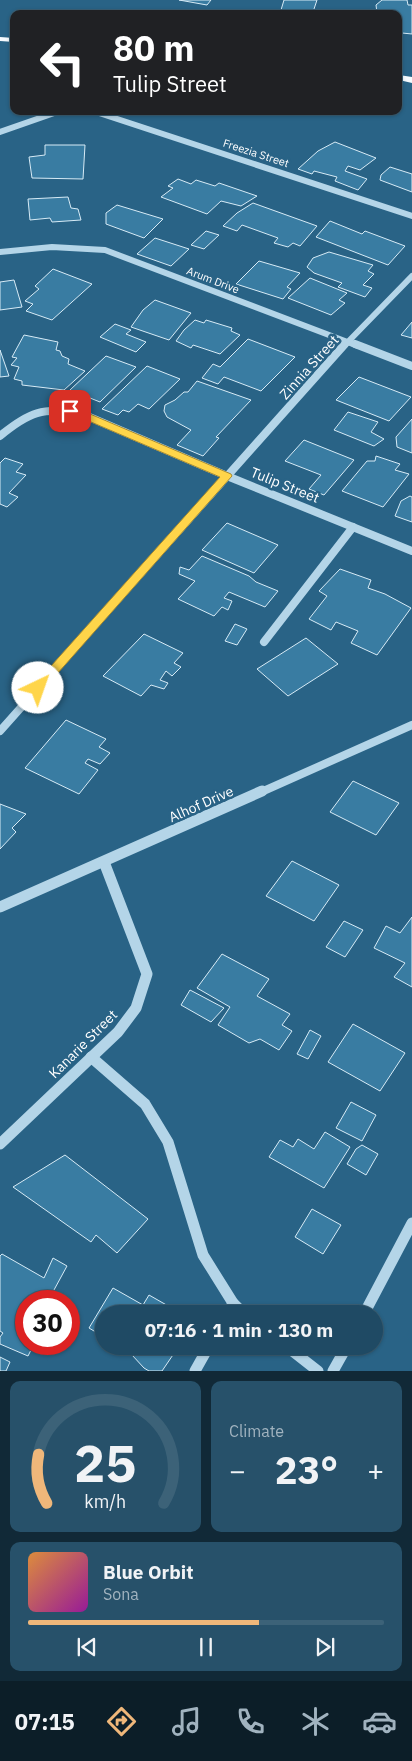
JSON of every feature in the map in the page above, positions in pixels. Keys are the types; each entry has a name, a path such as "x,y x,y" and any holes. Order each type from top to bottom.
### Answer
{"street":[{"path":"0,132 49,115"},
{"name":"Freezia Street","path":"105,115 412,216"},
{"name":"Arum Drive","path":"0,252 22,249 61,248 105,250 412,366"},
{"name":"Zinnia Street","path":"0,731 348,342 412,276"},
{"name":"Tulip Street","path":"0,436 19,419 39,410 60,410 80,413 227,476 412,551"},
{"path":"264,642 353,527"},
{"name":"Alhof Drive","path":"0,907 412,725"},
{"name":"Kanarie Street","path":"0,1144 118,1032 136,1008 147,974 104,862"},
{"path":"91,1057 145,1104 168,1142 203,1255 229,1305"},
{"path":"369,1305 412,1223"},
{"path":"196,1371 204,1355"},
{"path":"298,1355 318,1371"},
{"path":"333,1371 341,1355"}],"building":[{"path":"179,0 211,0 207,5"},
{"path":"284,0 317,0 314,10 281,10"},
{"path":"382,0 407,0 408,5 412,5 412,34 402,33 402,10 377,10 376,5"},
{"path":"335,142 376,158 360,170 348,166 345,171 367,179 358,190 335,181 337,177 314,171 312,174 298,169 318,151"},
{"path":"45,145 85,145 83,179 32,178 29,157 45,155"},
{"path":"390,167 412,174 412,192 380,180 381,175"},
{"path":"178,179 191,184 196,180 215,186 219,183 257,196 241,206 221,201 207,214 161,197 173,188 168,186"},
{"path":"68,197 71,208 78,209 81,220 52,222 50,218 30,220 28,199"},
{"path":"253,203 317,226 300,246 293,243 288,247 274,243 278,238 242,225 237,231 223,226 237,213"},
{"path":"117,205 163,219 144,238 106,224 106,213"},
{"path":"330,221 362,234 365,231 405,246 388,265 316,237"},
{"path":"206,231 219,235 204,249 191,245"},
{"path":"155,238 189,249 171,266 137,254"},
{"path":"329,252 373,265 368,271 374,274 363,285 372,288 365,297 338,287 342,283 314,273 307,267 313,258"},
{"path":"259,261 300,273 287,287 291,289 283,299 236,284"},
{"path":"53,269 92,284 52,320 26,311 33,304 25,301 39,289 35,286"},
{"path":"310,278 347,293 339,300 345,303 331,315 288,298"},
{"path":"14,280 22,307 0,310 0,282"},
{"path":"155,300 191,313 169,340 131,327 143,310"},
{"path":"195,320 204,323 206,320 232,328 231,331 240,335 220,354 193,345 191,348 176,341"},
{"path":"412,322 412,338 401,335"},
{"path":"115,324 131,330 126,334 146,342 136,352 100,337"},
{"path":"24,335 58,342 56,350 60,351 62,356 69,359 68,364 85,371 64,390 22,385 22,381 14,379 19,367 11,365 17,358 12,357"},
{"path":"248,339 295,357 261,391 224,377 218,384 202,378 213,364 220,367"},
{"path":"0,350 9,376 0,377"},
{"path":"106,356 136,367 100,402 70,390"},
{"path":"147,366 180,379 149,409 138,404 129,412 123,410 118,415 102,409"},
{"path":"359,377 411,397 389,421 336,400"},
{"path":"197,381 251,400 216,437 219,438 203,456 177,445 191,430 167,417 164,411 165,405 175,400 184,392 188,392"},
{"path":"348,412 378,422 371,432 384,439 374,446 334,430"},
{"path":"412,419 412,453 397,447 396,437"},
{"path":"304,440 354,460 324,495 309,489 321,475 285,461"},
{"path":"376,456 400,464 395,470 409,474 383,507 342,491 367,461 375,461"},
{"path":"5,458 23,464 16,472 26,475 9,493 18,497 7,507 0,504 0,463"},
{"path":"410,496 412,497 412,522 395,516 401,501"},
{"path":"227,523 278,545 254,573 202,550"},
{"path":"202,556 278,591 265,607 229,592 224,598 232,601 228,610 222,607 214,616 178,599 195,581 179,574 180,567 189,570"},
{"path":"340,569 371,580 368,588 385,594 411,608 377,655 351,643 358,631 336,622 331,630 309,619 327,596 319,591"},
{"path":"235,624 247,629 237,645 225,641"},
{"path":"144,634 183,653 174,663 181,667 172,676 166,671 160,680 168,683 164,689 151,685 141,696 103,676"},
{"path":"306,638 338,664 288,696 257,669"},
{"path":"66,720 106,739 99,747 110,753 100,764 88,759 85,763 98,770 79,794 25,768"},
{"path":"353,781 399,803 376,835 330,812"},
{"path":"0,804 26,814 12,828 16,832 0,849"},
{"path":"292,861 339,885 314,921 266,896"},
{"path":"412,917 412,987 394,977 405,963 374,948 386,926 400,933"},
{"path":"344,921 363,930 345,957 326,947"},
{"path":"222,954 269,979 257,996 290,1014 282,1025 292,1031 279,1050 260,1039 249,1043 218,1025 230,1007 197,988"},
{"path":"190,990 224,1008 211,1022 181,1005"},
{"path":"353,1024 405,1053 380,1091 328,1062"},
{"path":"310,1030 321,1036 308,1059 297,1054"},
{"path":"351,1102 376,1115 362,1141 336,1128"},
{"path":"325,1132 350,1147 324,1188 269,1157 280,1140 293,1147 298,1139 314,1149"},
{"path":"362,1145 378,1154 366,1175 347,1164 356,1149"},
{"path":"65,1155 148,1219 117,1253 96,1235 91,1242 13,1187"},
{"path":"312,1209 341,1225 323,1254 295,1237"},
{"path":"2,1254 44,1278 53,1258 67,1266 54,1290 15,1290 15,1350 0,1344 0,1337 3,1333 0,1331 0,1256"},
{"path":"113,1288 143,1305 103,1305"},
{"path":"149,1295 166,1305 143,1305"},
{"path":"95,1318 95,1332 89,1328"},
{"path":"132,1355 173,1355 162,1371 149,1371"},
{"path":"0,1357 10,1362 6,1371 0,1371"}],"route":[{"path":"38,688 227,476 80,413 70,411"}]}
